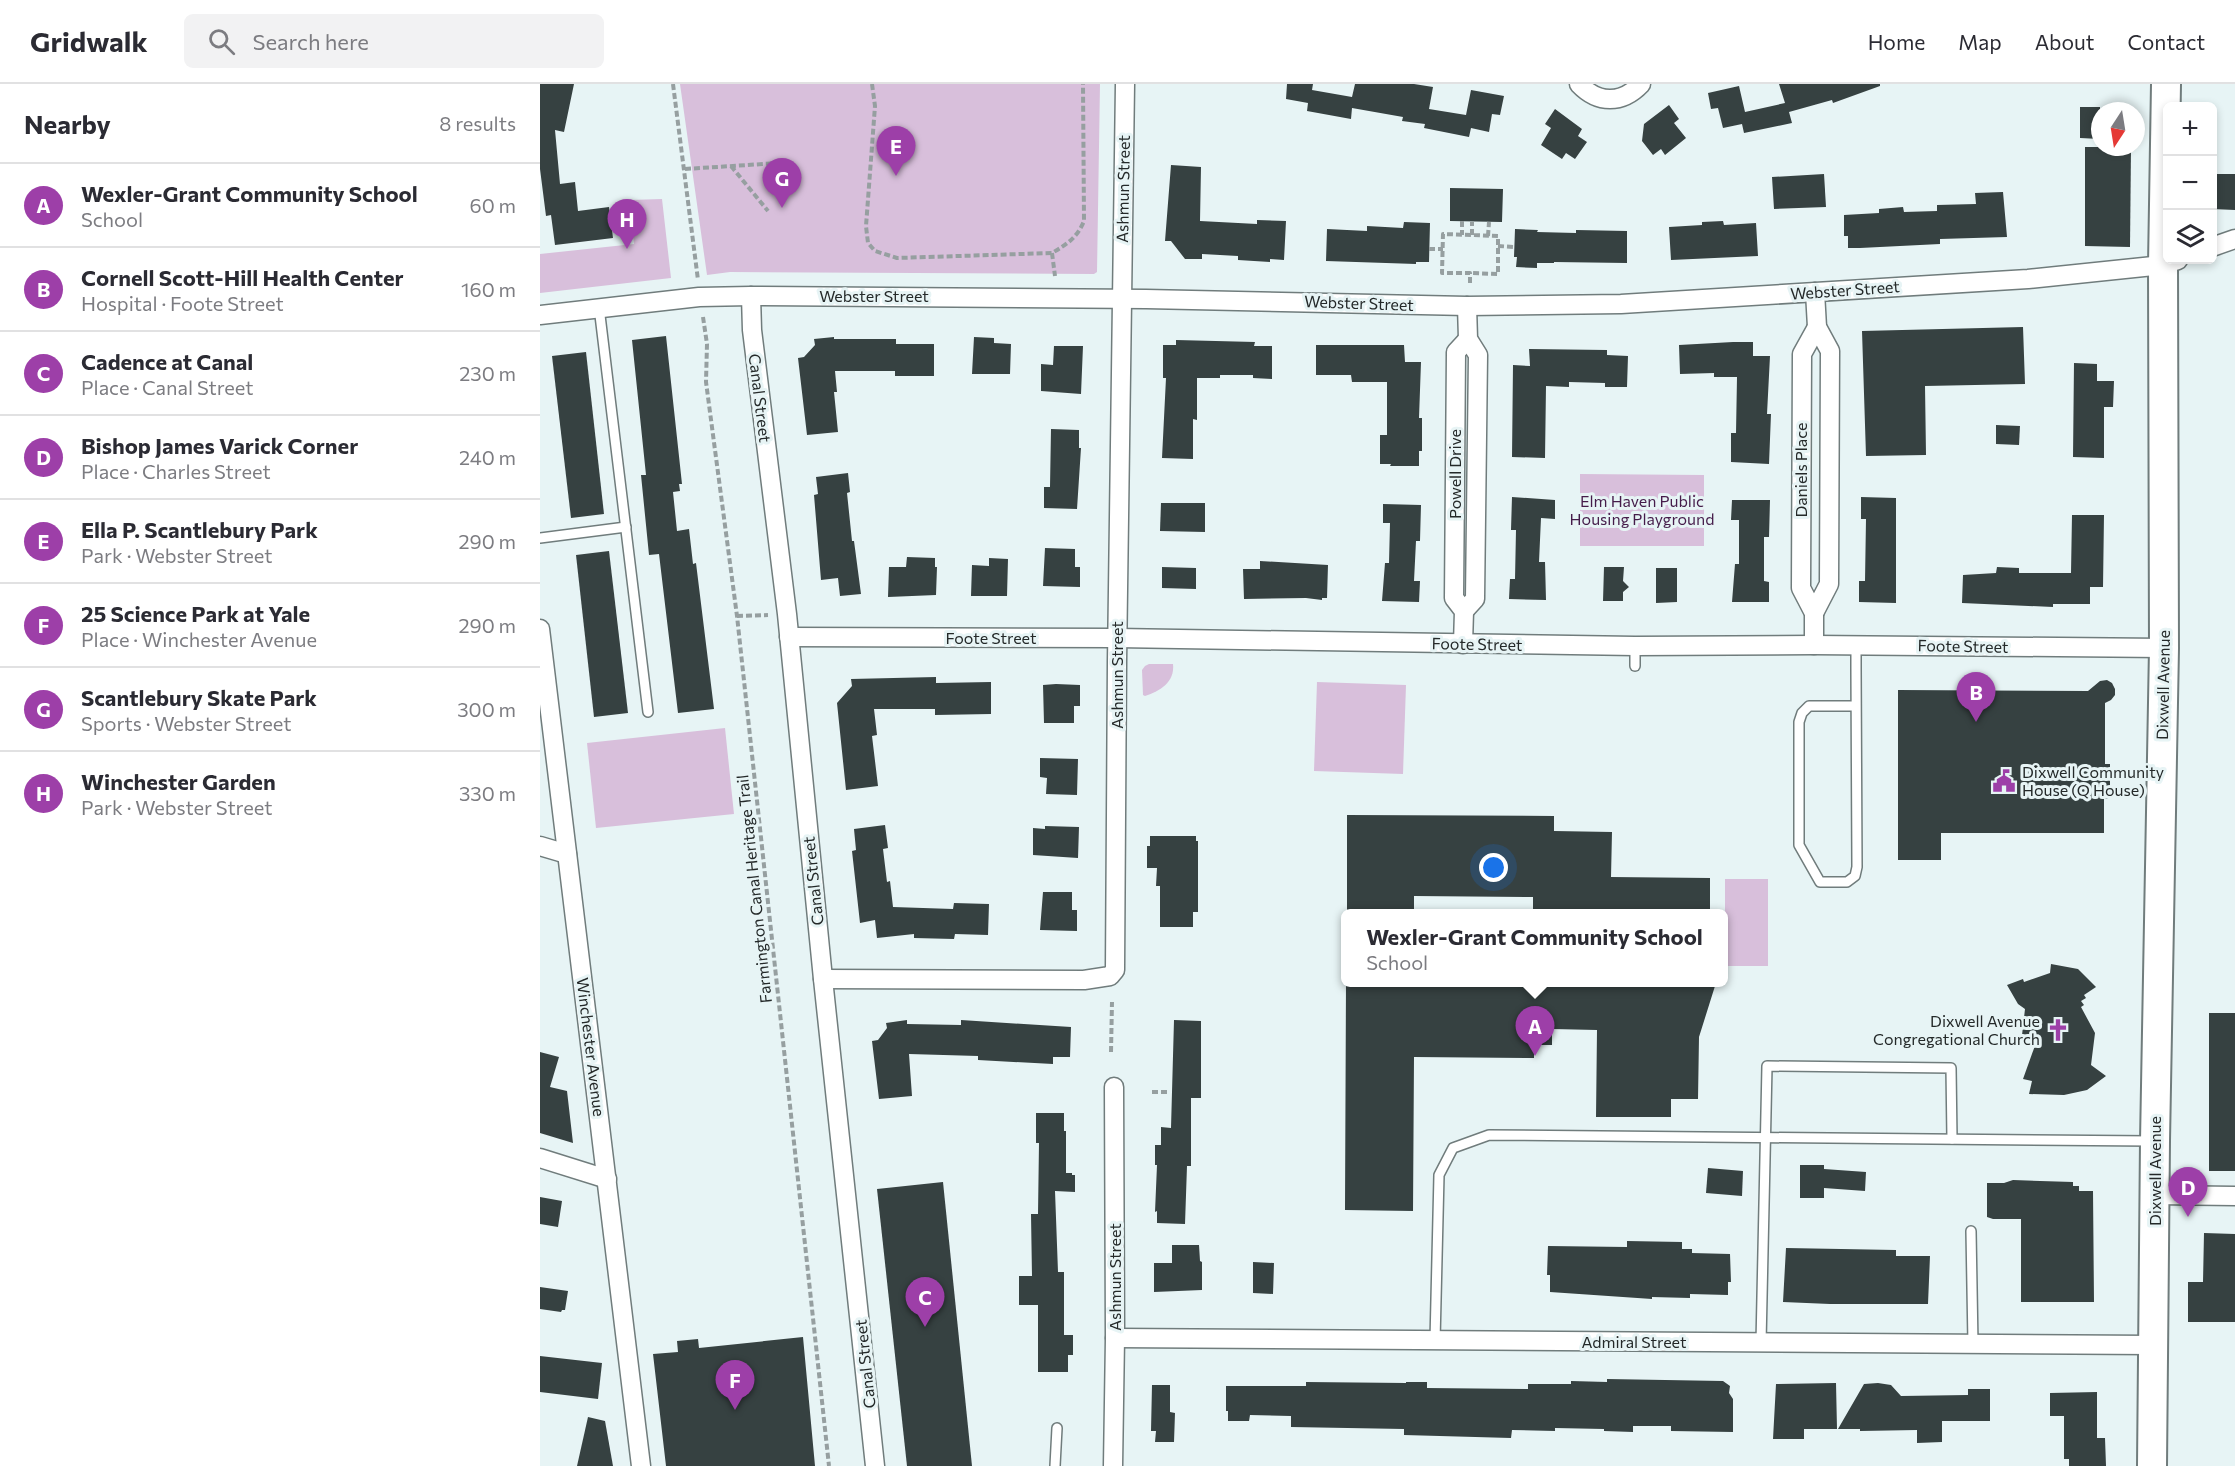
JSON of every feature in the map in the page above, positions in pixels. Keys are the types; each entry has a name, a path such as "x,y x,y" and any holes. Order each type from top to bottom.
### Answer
{"main road":[{"name":"Dixwell Avenue","path":"2166,84 2169,210"},
{"name":"Dixwell Avenue","path":"2152,1466 2155,1141 2170,264"}],"street":[{"name":"Ashmun Street","path":"823,979 1084,980 1110,976 1115,970 1125,84"},
{"path":"1579,84 1588,93 1601,99 1614,100 1632,93 1641,84"},
{"path":"2217,245 2235,239"},
{"name":"Webster Street","path":"540,315 699,297 751,296 1121,298 1467,306 1621,304 2028,279 2163,263"},
{"name":"Daniels Place","path":"1814,645 1814,613 1829,584 1830,351 1817,327 1815,292"},
{"name":"Canal Street","path":"751,296 752,330 787,614 875,1466"},
{"name":"Powell Drive","path":"1463,644 1464,611 1475,599 1478,355 1468,339 1467,306"},
{"name":"Daniels Place","path":"1814,613 1801,588 1802,354 1817,327"},
{"name":"Winchester Avenue","path":"540,629 641,1466"},
{"name":"Foote Street","path":"789,637 1117,638 1635,646 1856,645 2164,648"},
{"path":"540,846 567,854"},
{"name":"Ashmun Street","path":"1113,1466 1116,1338 1114,1087"},
{"path":"540,1158 607,1179"},
{"path":"2155,1195 2235,1196"},
{"name":"Admiral Street","path":"1116,1338 2153,1345"}],"lane":[{"path":"599,307 648,712"},
{"path":"540,538 626,527"},
{"path":"1856,645 1857,867 1855,876 1847,882 1820,882 1799,845 1799,722 1802,713 1809,706 1856,706"},
{"path":"1635,646 1635,666"},
{"path":"1761,1343 1767,1066 1951,1068 1952,1139"},
{"path":"1436,1341 1439,1175 1452,1148 1489,1135 2155,1141"},
{"path":"1971,1231 1973,1344"},
{"path":"1055,1466 1057,1428"}],"path":[{"path":"673,84 698,270 698,285"},
{"path":"872,84 875,106 866,238 872,248 881,254 897,258 1052,253 1068,244 1078,234 1084,221 1083,84"},
{"path":"685,169 779,163"},
{"path":"731,166 768,211"},
{"path":"1462,221 1462,235"},
{"path":"1472,222 1472,235"},
{"path":"1488,236 1489,222"},
{"path":"1443,234 1462,235 1498,236 1498,274 1442,273 1443,234"},
{"path":"1498,246 1514,247"},
{"path":"1429,249 1443,249"},
{"path":"1052,253 1055,276"},
{"path":"1470,273 1470,283"},
{"name":"Farmington Canal Heritage Trail","path":"700,310 705,322 706,382 737,616 829,1466"},
{"path":"737,616 787,614"},
{"path":"1111,1052 1112,1002"},
{"path":"1152,1092 1170,1092"}],"green space":[{"path":"680,84 1100,84 1097,272 1094,274 730,272 707,275"},
{"path":"662,199 671,278 540,293 540,254 634,244 629,200"},
{"name":"Elm Haven Public Housing Playground","path":"1580,474 1704,475 1704,546 1580,546"},
{"path":"1149,664 1173,664 1173,670 1172,676 1165,685 1145,696 1143,695 1142,670"},
{"path":"1317,682 1406,685 1403,774 1314,771"},
{"path":"725,728 734,814 596,828 587,743"},
{"path":"1725,879 1768,879 1768,966 1728,966 1728,909 1725,909"}],"building":[{"path":"540,84 574,84 564,132 555,130 560,184 575,182 578,211 609,207 613,238 555,245 551,215 546,216 540,169"},
{"path":"1287,84 1313,84 1312,90 1352,97 1355,84 1414,84 1433,87 1429,109 1466,115 1471,90 1504,96 1500,115 1492,114 1489,132 1471,128 1469,137 1424,128 1425,124 1402,121 1403,117 1352,108 1351,119 1307,111 1308,103 1286,99"},
{"path":"1779,84 1880,84 1880,86 1833,103 1832,100 1789,112 1792,123 1744,133 1742,124 1723,128 1718,108 1711,109 1708,93 1739,86 1745,112 1785,103"},
{"path":"1669,105 1679,119 1674,123 1686,138 1665,155 1661,149 1653,155 1642,141 1644,124"},
{"path":"2080,107 2091,107 2091,139 2080,138"},
{"path":"1555,109 1582,129 1578,136 1587,142 1575,159 1566,153 1562,159 1541,145 1551,128 1545,124"},
{"path":"2085,147 2091,147 2091,156 2131,156 2130,247 2085,246"},
{"path":"1171,165 1201,167 1200,221 1257,224 1257,220 1286,221 1284,260 1270,259 1270,262 1238,260 1238,256 1202,254 1202,259 1185,259 1171,241 1165,241"},
{"path":"1824,174 1826,207 1774,209 1772,177"},
{"path":"2217,174 2235,174 2235,210 2217,209"},
{"path":"1450,188 1503,189 1502,222 1450,221"},
{"path":"2003,192 2007,237 1940,239 1940,244 1848,248 1848,236 1844,236 1844,215 1879,213 1879,209 1903,207 1904,212 1937,211 1937,205 1976,204 1975,193"},
{"path":"1723,221 1724,225 1756,223 1758,256 1671,260 1669,227"},
{"path":"1404,222 1430,223 1429,262 1416,262 1416,264 1326,261 1327,229 1367,231 1367,226 1403,228"},
{"path":"1515,229 1576,233 1576,230 1627,231 1627,263 1554,262 1537,263 1537,268 1516,267"},
{"path":"2023,327 2025,384 1925,386 1926,455 1866,456 1862,331"},
{"path":"666,336 682,484 679,484 680,491 673,492 677,531 689,529 693,564 696,563 714,709 678,713 659,554 649,555 641,475 646,475 632,340"},
{"path":"834,337 834,339 896,339 896,344 934,344 934,376 895,376 895,371 835,371 837,392 834,392 838,432 807,435 798,358 804,357 815,345 814,339"},
{"path":"974,337 994,338 994,343 1011,344 1010,374 972,374"},
{"path":"1176,340 1255,342 1254,346 1272,346 1272,379 1253,378 1253,375 1197,378 1197,420 1193,419 1193,459 1162,458 1166,378 1163,378 1163,345 1176,345"},
{"path":"1753,342 1753,356 1770,356 1767,414 1771,414 1769,464 1731,462 1731,433 1736,433 1737,377 1714,377 1714,373 1680,374 1679,345"},
{"path":"1316,345 1404,345 1405,362 1421,362 1419,418 1422,418 1422,451 1419,451 1419,466 1380,464 1380,435 1387,435 1387,382 1352,382 1351,375 1316,375"},
{"path":"1054,346 1083,346 1081,394 1041,391 1041,364 1053,365"},
{"path":"1529,349 1607,350 1607,355 1628,356 1627,387 1605,387 1605,383 1569,382 1569,387 1546,386 1545,458 1512,457 1513,365 1530,366"},
{"path":"586,352 604,514 571,518 552,356"},
{"path":"2074,363 2097,364 2097,381 2114,381 2113,407 2104,407 2104,458 2073,457"},
{"path":"1996,425 2020,426 2019,445 1996,444"},
{"path":"1051,429 1079,430 1079,448 1081,448 1077,509 1044,508 1044,487 1050,487"},
{"path":"848,473 850,492 847,493 852,541 854,541 861,594 840,596 838,578 821,580 814,495 818,494 816,477"},
{"path":"1512,497 1555,500 1555,519 1541,518 1539,562 1545,562 1546,600 1509,599 1510,579 1515,579 1516,530 1511,530"},
{"path":"1861,497 1896,498 1896,603 1859,602 1859,581 1865,581 1866,519 1861,519"},
{"path":"1732,500 1770,500 1769,537 1764,537 1764,581 1769,582 1769,602 1732,602 1735,564 1739,564 1739,520 1731,520"},
{"path":"1161,503 1205,503 1205,532 1160,531"},
{"path":"1383,504 1421,505 1420,541 1416,541 1414,581 1420,581 1419,602 1382,601 1385,563 1389,563 1390,523 1383,523"},
{"path":"2072,515 2104,515 2103,587 2090,587 2090,604 2053,604 2053,607 1962,603 1963,575 1996,573 1997,567 2019,568 2019,573 2071,573"},
{"path":"1045,548 1075,549 1075,567 1080,567 1080,587 1043,586"},
{"path":"609,551 628,713 594,717 576,555"},
{"path":"907,557 935,558 936,595 888,597 889,567 906,567"},
{"path":"989,558 1008,559 1007,596 971,596 972,565 989,566"},
{"path":"1260,561 1328,565 1327,598 1322,598 1322,600 1244,599 1243,569 1260,569"},
{"path":"1162,567 1196,568 1196,589 1162,588"},
{"path":"1604,567 1624,567 1623,581 1629,587 1623,592 1623,601 1603,601"},
{"path":"1656,568 1677,568 1677,602 1656,603"},
{"path":"936,677 936,683 991,682 991,714 935,715 935,709 874,709 877,735 872,736 878,786 846,790 837,703 852,686 851,679"},
{"name":"Dixwell Community House (Q House)","path":"2107,680 2112,683 2115,695 2105,703 2105,764 2110,764 2110,799 2104,798 2104,833 1941,833 1941,860 1898,860 1898,690 2088,691 2100,681"},
{"path":"1043,685 1080,685 1080,706 1074,706 1074,723 1044,723"},
{"path":"1040,758 1078,759 1077,795 1046,794 1047,778 1040,777"},
{"path":"1347,815 1554,816 1554,831 1612,832 1611,877 1710,878 1710,909 1533,909 1533,897 1414,896 1414,909 1347,909"},
{"path":"885,825 888,848 883,849 893,907 953,909 954,903 989,904 988,935 955,934 954,939 914,938 914,934 877,938 875,920 860,923 852,851 856,850 854,829"},
{"path":"1045,826 1079,827 1078,858 1033,855 1033,828 1045,829"},
{"path":"1150,836 1196,836 1196,841 1198,841 1198,912 1193,912 1193,927 1160,927 1160,886 1156,886 1157,868 1147,868 1147,846 1150,846"},
{"path":"1043,892 1072,892 1072,910 1077,910 1077,931 1040,930"},
{"name":"Dixwell Avenue Congregational Church","path":"2051,964 2078,969 2096,987 2084,995 2086,998 2081,1001 2084,1005 2081,1007 2095,1033 2091,1065 2106,1076 2087,1090 2064,1095 2029,1094 2032,1081 2023,1079 2037,1040 2021,1044 2025,1009 2018,1004 2007,985 2050,973"},
{"path":"1346,987 1715,987 1699,1037 1698,1099 1671,1099 1671,1117 1596,1117 1597,1030 1552,1029 1552,1045 1534,1045 1534,1058 1414,1057 1413,1211 1345,1210"},
{"path":"2209,1013 2235,1013 2235,1171 2209,1171"},
{"path":"907,1020 907,1024 961,1025 961,1020 1071,1027 1070,1057 1053,1057 1053,1064 978,1060 978,1056 909,1054 912,1096 879,1099 872,1041 878,1040 887,1028 886,1023"},
{"path":"1174,1020 1201,1021 1201,1098 1191,1098 1191,1166 1187,1166 1185,1224 1157,1223 1157,1211 1155,1212 1157,1165 1155,1165 1155,1145 1161,1145 1161,1127 1171,1128"},
{"path":"540,1052 559,1057 550,1087 567,1091 573,1143 540,1133"},
{"path":"1036,1113 1064,1113 1066,1173 1075,1175 1075,1192 1055,1191 1058,1272 1064,1272 1064,1335 1073,1335 1073,1355 1068,1355 1068,1372 1038,1372 1038,1305 1019,1305 1019,1276 1032,1276 1031,1214 1038,1214 1039,1143 1036,1143"},
{"path":"1800,1165 1824,1165 1824,1169 1866,1172 1865,1191 1824,1188 1824,1198 1800,1198"},
{"path":"1708,1168 1743,1171 1742,1196 1706,1193"},
{"path":"2013,1180 2073,1182 2073,1186 2079,1186 2079,1191 2093,1191 2094,1302 2021,1302 2021,1219 1987,1217 1987,1183 2004,1183"},
{"path":"943,1182 972,1466 907,1466 877,1189"},
{"path":"540,1197 562,1201 558,1227 540,1224"},
{"path":"2204,1233 2235,1234 2235,1322 2188,1322 2188,1282 2203,1282"},
{"path":"1627,1241 1682,1242 1682,1249 1692,1249 1692,1253 1730,1254 1731,1282 1728,1282 1728,1295 1690,1294 1690,1298 1652,1297 1652,1299 1550,1292 1550,1275 1547,1275 1548,1246 1627,1247"},
{"path":"1172,1245 1199,1245 1202,1262 1202,1290 1154,1292 1154,1263 1172,1263"},
{"path":"1786,1248 1896,1250 1896,1256 1930,1256 1928,1304 1783,1302"},
{"path":"1253,1262 1274,1263 1273,1294 1253,1293"},
{"path":"540,1287 568,1291 565,1310 561,1312 540,1309"},
{"path":"803,1337 815,1466 666,1466 653,1354 678,1352 677,1341 698,1339 699,1348"},
{"path":"540,1356 602,1363 598,1399 540,1392"},
{"path":"1607,1379 1723,1381 1730,1386 1729,1393 1733,1399 1733,1432 1671,1431 1671,1426 1633,1426 1633,1432 1555,1428 1555,1431 1512,1430 1511,1438 1404,1435 1404,1429 1291,1427 1291,1416 1250,1415 1249,1421 1228,1421 1228,1411 1226,1411 1226,1386 1306,1386 1306,1382 1427,1382 1427,1388 1528,1389 1528,1384 1571,1384 1571,1381 1607,1382"},
{"path":"1836,1383 1837,1429 1804,1429 1804,1439 1773,1439 1776,1384"},
{"path":"1864,1384 1891,1385 1901,1396 1968,1395 1968,1389 1990,1389 1990,1421 1942,1421 1942,1442 1917,1443 1917,1430 1838,1429"},
{"path":"1152,1385 1170,1385 1170,1412 1175,1413 1174,1442 1155,1442 1156,1431 1151,1431"},
{"path":"2097,1392 2097,1438 2105,1438 2106,1466 2069,1466 2069,1459 2064,1459 2064,1416 2050,1416 2050,1393"},
{"path":"588,1417 605,1421 613,1466 577,1466"}],"place":[{"name":"Ella P. Scantlebury Park","path":"896,176"},
{"name":"Scantlebury Skate Park","path":"782,208"},
{"name":"Winchester Garden","path":"627,249"},
{"name":"Cornell Scott-Hill Health Center","path":"1976,722"},
{"name":"Dixwell Community House (Q House)","path":"2004,781"},
{"name":"Dixwell Avenue Congregational Church","path":"2058,1030"},
{"name":"Wexler-Grant Community School","path":"1535,1056"},
{"name":"Bishop James Varick Corner","path":"2188,1217"},
{"name":"Cadence at Canal","path":"925,1327"},
{"name":"25 Science Park at Yale","path":"735,1410"}]}
